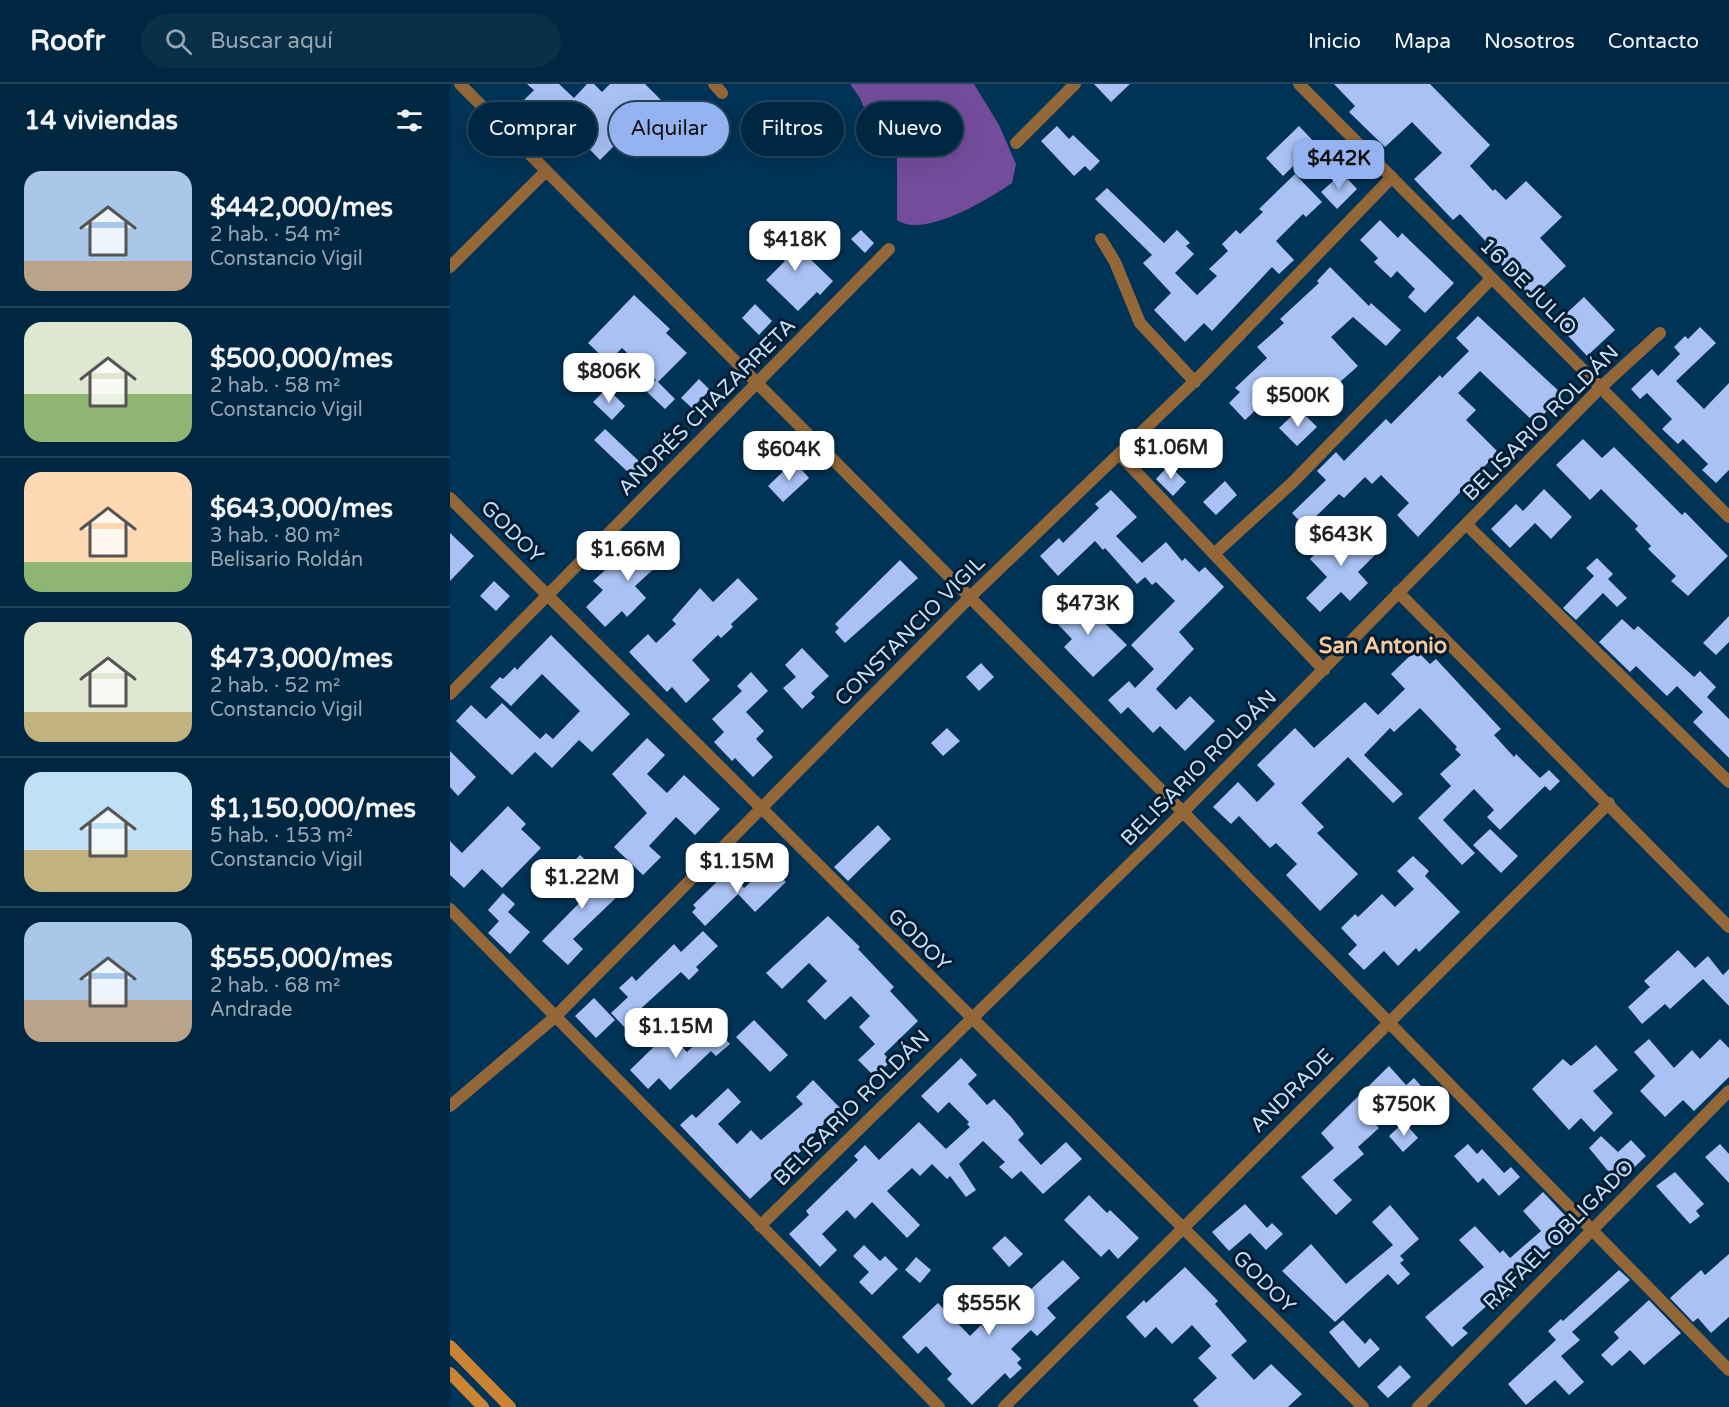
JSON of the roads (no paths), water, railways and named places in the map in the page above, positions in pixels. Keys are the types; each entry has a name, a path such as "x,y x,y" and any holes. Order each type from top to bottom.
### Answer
{"main road":[{"path":"450,1346 510,1407"},
{"path":"450,1373 483,1407"}],"street":[{"path":"460,84 756,385 1183,812 1388,1023 1593,1228 1729,1370"},
{"path":"1016,143 1075,84"},
{"name":"16 DE JULIO","path":"1299,84 1729,517"},
{"path":"450,267 545,172"},
{"name":"CONSTANCIO VIGIL","path":"450,1106 555,1017 969,598 1195,382 1392,177"},
{"path":"1101,239 1115,262 1140,323 1195,382"},
{"name":"ANDRÉS CHAZARRETA","path":"450,694 890,249"},
{"path":"1215,554 1292,483 1492,278"},
{"name":"BELISARIO ROLDÁN","path":"760,1226 1183,812 1600,388 1660,333"},
{"path":"1120,454 1324,670"},
{"name":"GODOY","path":"450,498 1363,1407"},
{"path":"1467,525 1729,782"},
{"path":"1398,592 1729,927"},
{"name":"ANDRADE","path":"1004,1407 1609,804"},
{"path":"450,909 939,1407"},
{"name":"RAFAEL OBLIGADO","path":"1418,1407 1729,1091"}],"district":[{"name":"San Antonio","path":"1383,646"}]}
